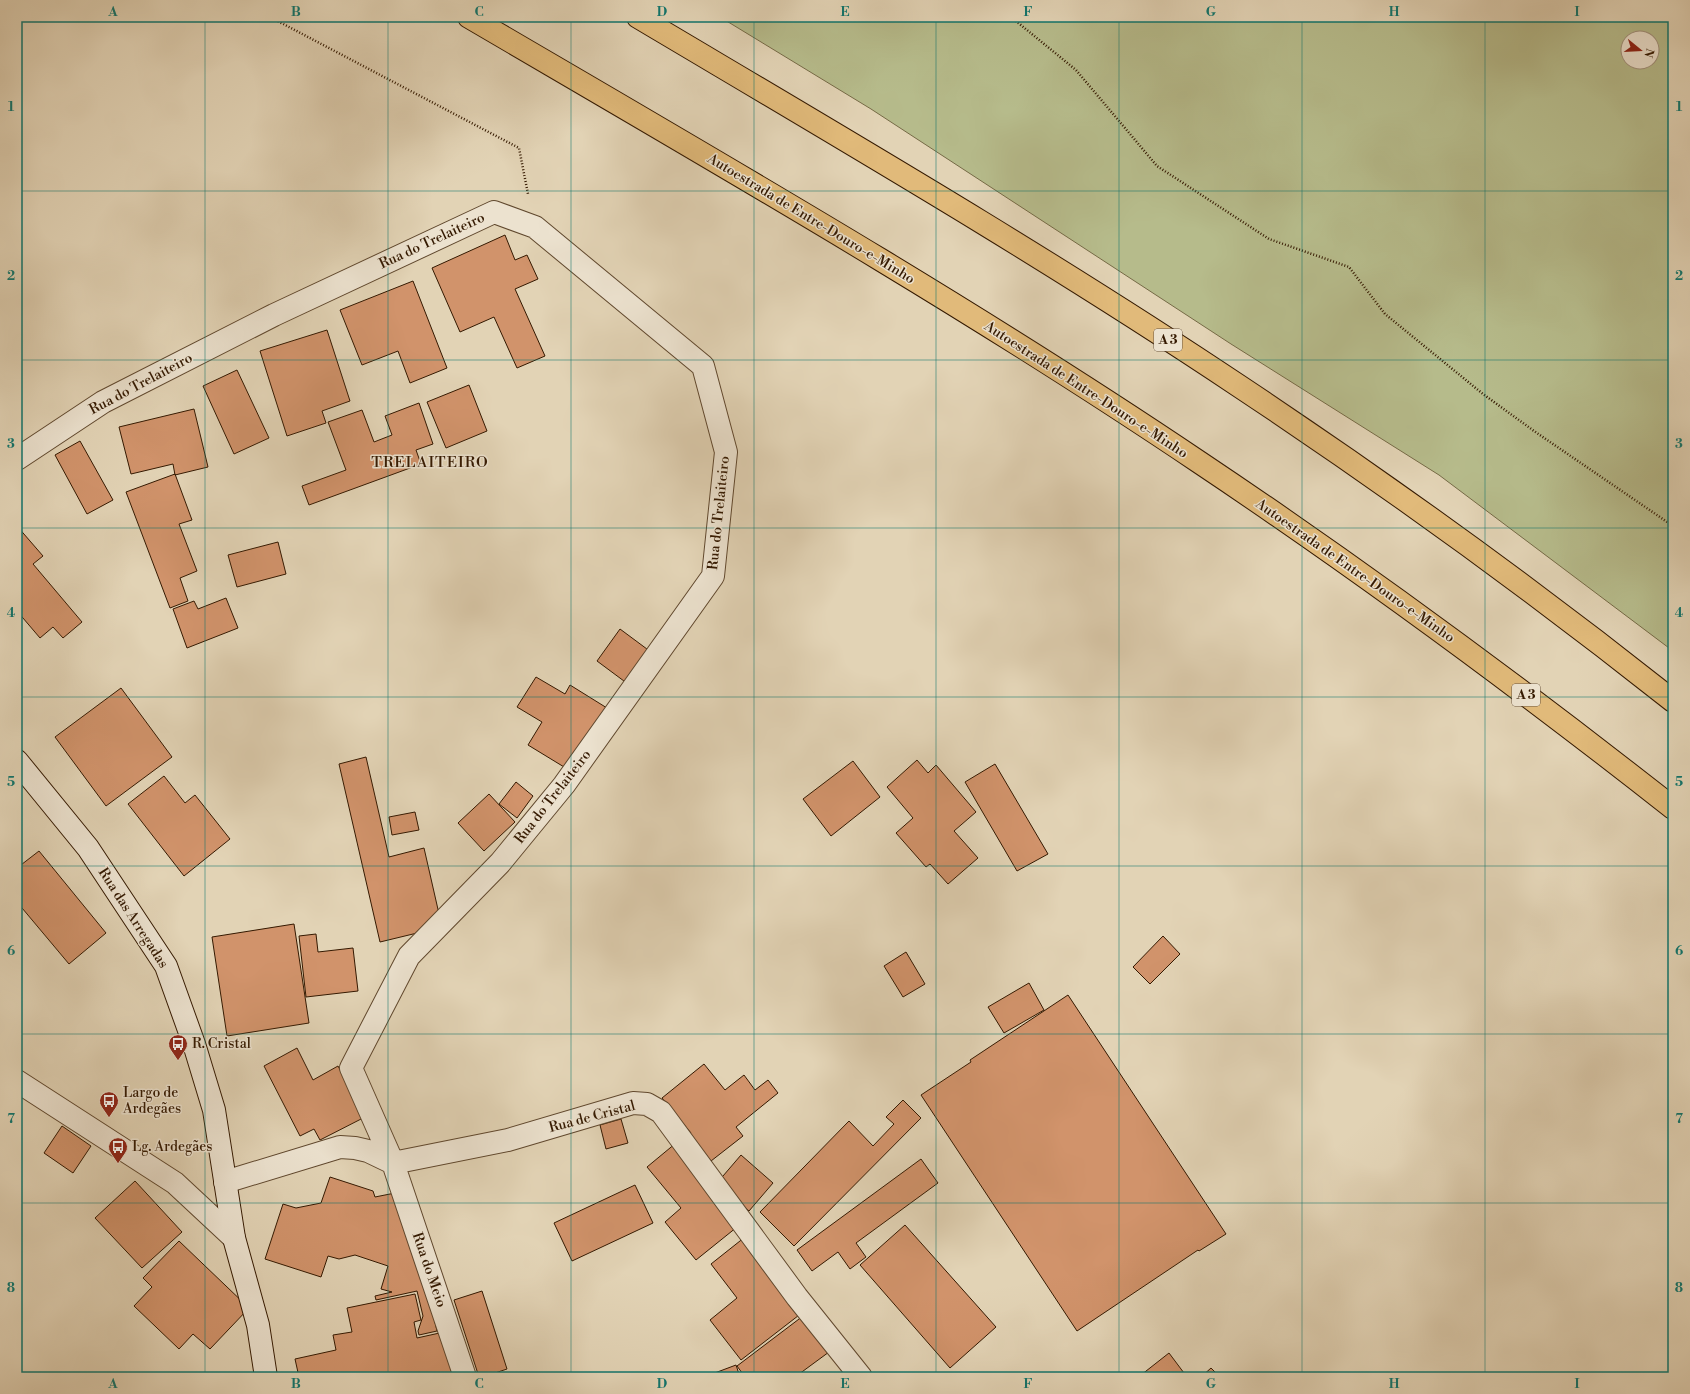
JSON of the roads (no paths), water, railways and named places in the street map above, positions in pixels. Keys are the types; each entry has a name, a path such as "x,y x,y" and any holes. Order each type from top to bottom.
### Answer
{"highway":[{"name":"Autoestrada de Entre-Douro-e-Minho","path":"469,17 909,277 1192,457 1377,585 1567,725 1673,808"},
{"name":"A 3","path":"638,17 951,203 1240,386 1420,511 1532,593 1673,701"}],"street":[{"name":"Rua do Trelaiteiro","path":"17,459 103,402 274,315 494,212 535,227 703,366 726,452 713,576 564,785 500,863 409,956 351,1068 393,1163"},
{"name":"Rua das Arregadas","path":"17,761 88,848 166,966 194,1044 214,1110 234,1238 258,1325 266,1377"},
{"path":"17,1080 175,1184 234,1238"},
{"name":"Rua de Cristal","path":"393,1163 508,1140 633,1103 647,1104 661,1112 797,1297 862,1377"},
{"path":"225,1182 340,1147 368,1151 393,1163"},
{"name":"Rua do Meio","path":"393,1163 465,1377"}],"place":[{"name":"R. Cristal","path":"178,1061"},
{"name":"Largo de Ardegães","path":"109,1118"},
{"name":"Lg. Ardegães","path":"118,1164"}],"district":[{"name":"TRELAITEIRO","path":"430,462"}]}
